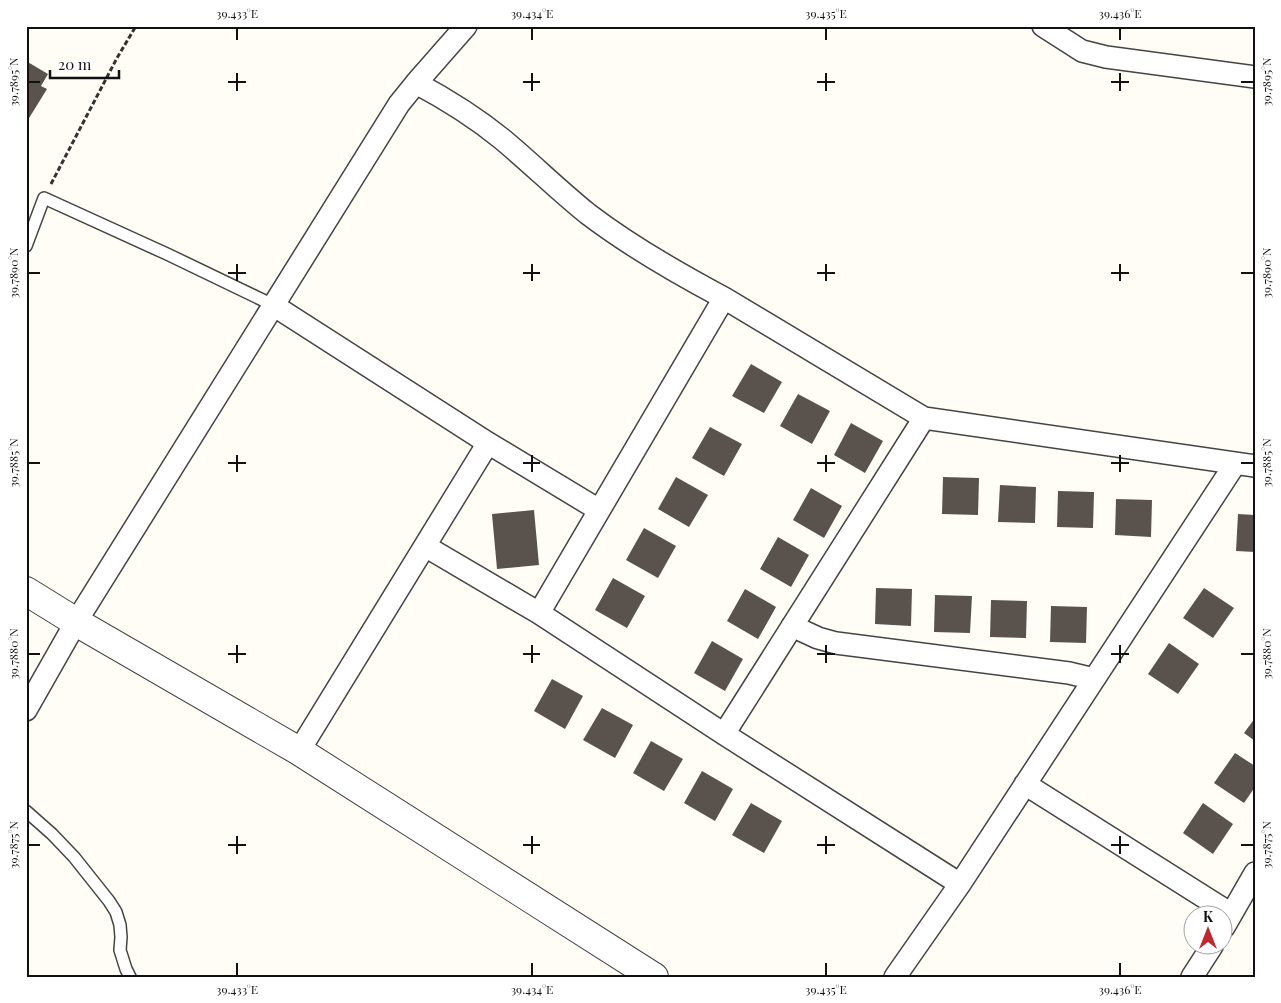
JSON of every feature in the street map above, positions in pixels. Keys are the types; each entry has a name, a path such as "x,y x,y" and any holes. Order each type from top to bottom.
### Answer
{"street":[{"path":"26,710 76,622 398,104 466,26"},
{"path":"1042,26 1082,51 1106,57 1255,77"},
{"path":"416,83 443,98 495,134 589,214 653,259 724,298 924,418 1245,465 1094,679 960,884 895,977"},
{"path":"539,613 724,298"},
{"path":"272,305 488,443 599,510"},
{"path":"724,734 924,418"},
{"path":"299,751 488,443"},
{"path":"425,546 539,613 724,734 960,884"},
{"path":"26,591 299,751 654,977"},
{"path":"792,626 836,644 1069,673 1094,679"},
{"path":"1025,784 1206,906"},
{"path":"1234,908 1255,872"},
{"path":"1192,977 1206,956"}],"lane":[{"path":"26,246 44,198 167,254 272,305"},
{"path":"26,810 52,834 110,901 120,925 120,950 130,977"}],"path":[{"path":"44,198 117,58 136,26"}],"building":[{"path":"26,61 48,74 41,86 47,89 26,123"},
{"path":"751,364 782,382 764,413 732,396"},
{"path":"798,394 830,411 812,444 780,426"},
{"path":"851,423 883,441 865,473 834,455"},
{"path":"710,427 742,444 724,476 692,458"},
{"path":"676,477 708,495 689,527 658,509"},
{"path":"943,477 979,478 978,515 942,514"},
{"path":"1000,485 1036,487 1035,523 998,522"},
{"path":"811,488 842,506 824,538 793,520"},
{"path":"1058,491 1094,492 1093,528 1057,527"},
{"path":"1116,499 1152,500 1151,537 1115,535"},
{"path":"534,510 539,565 497,569 492,514"},
{"path":"1238,514 1255,515 1255,552 1236,551"},
{"path":"644,528 676,546 658,578 626,560"},
{"path":"778,537 809,555 791,587 760,569"},
{"path":"613,578 645,596 627,628 595,610"},
{"path":"876,588 912,589 911,626 875,624"},
{"path":"1204,588 1234,608 1213,638 1183,618"},
{"path":"745,589 776,607 758,639 727,621"},
{"path":"935,595 972,596 970,633 934,632"},
{"path":"991,600 1027,601 1026,638 990,637"},
{"path":"1051,606 1087,607 1086,643 1050,642"},
{"path":"712,641 743,659 725,691 694,673"},
{"path":"1169,643 1199,664 1178,694 1148,674"},
{"path":"552,679 583,696 565,729 534,711"},
{"path":"602,708 633,725 615,758 583,740"},
{"path":"1255,718 1255,741 1244,733"},
{"path":"651,741 683,759 664,791 633,773"},
{"path":"1235,753 1255,766 1255,787 1244,803 1214,783"},
{"path":"702,771 733,789 715,821 684,803"},
{"path":"751,803 782,821 764,853 732,835"},
{"path":"1203,803 1233,824 1213,854 1183,833"}]}
